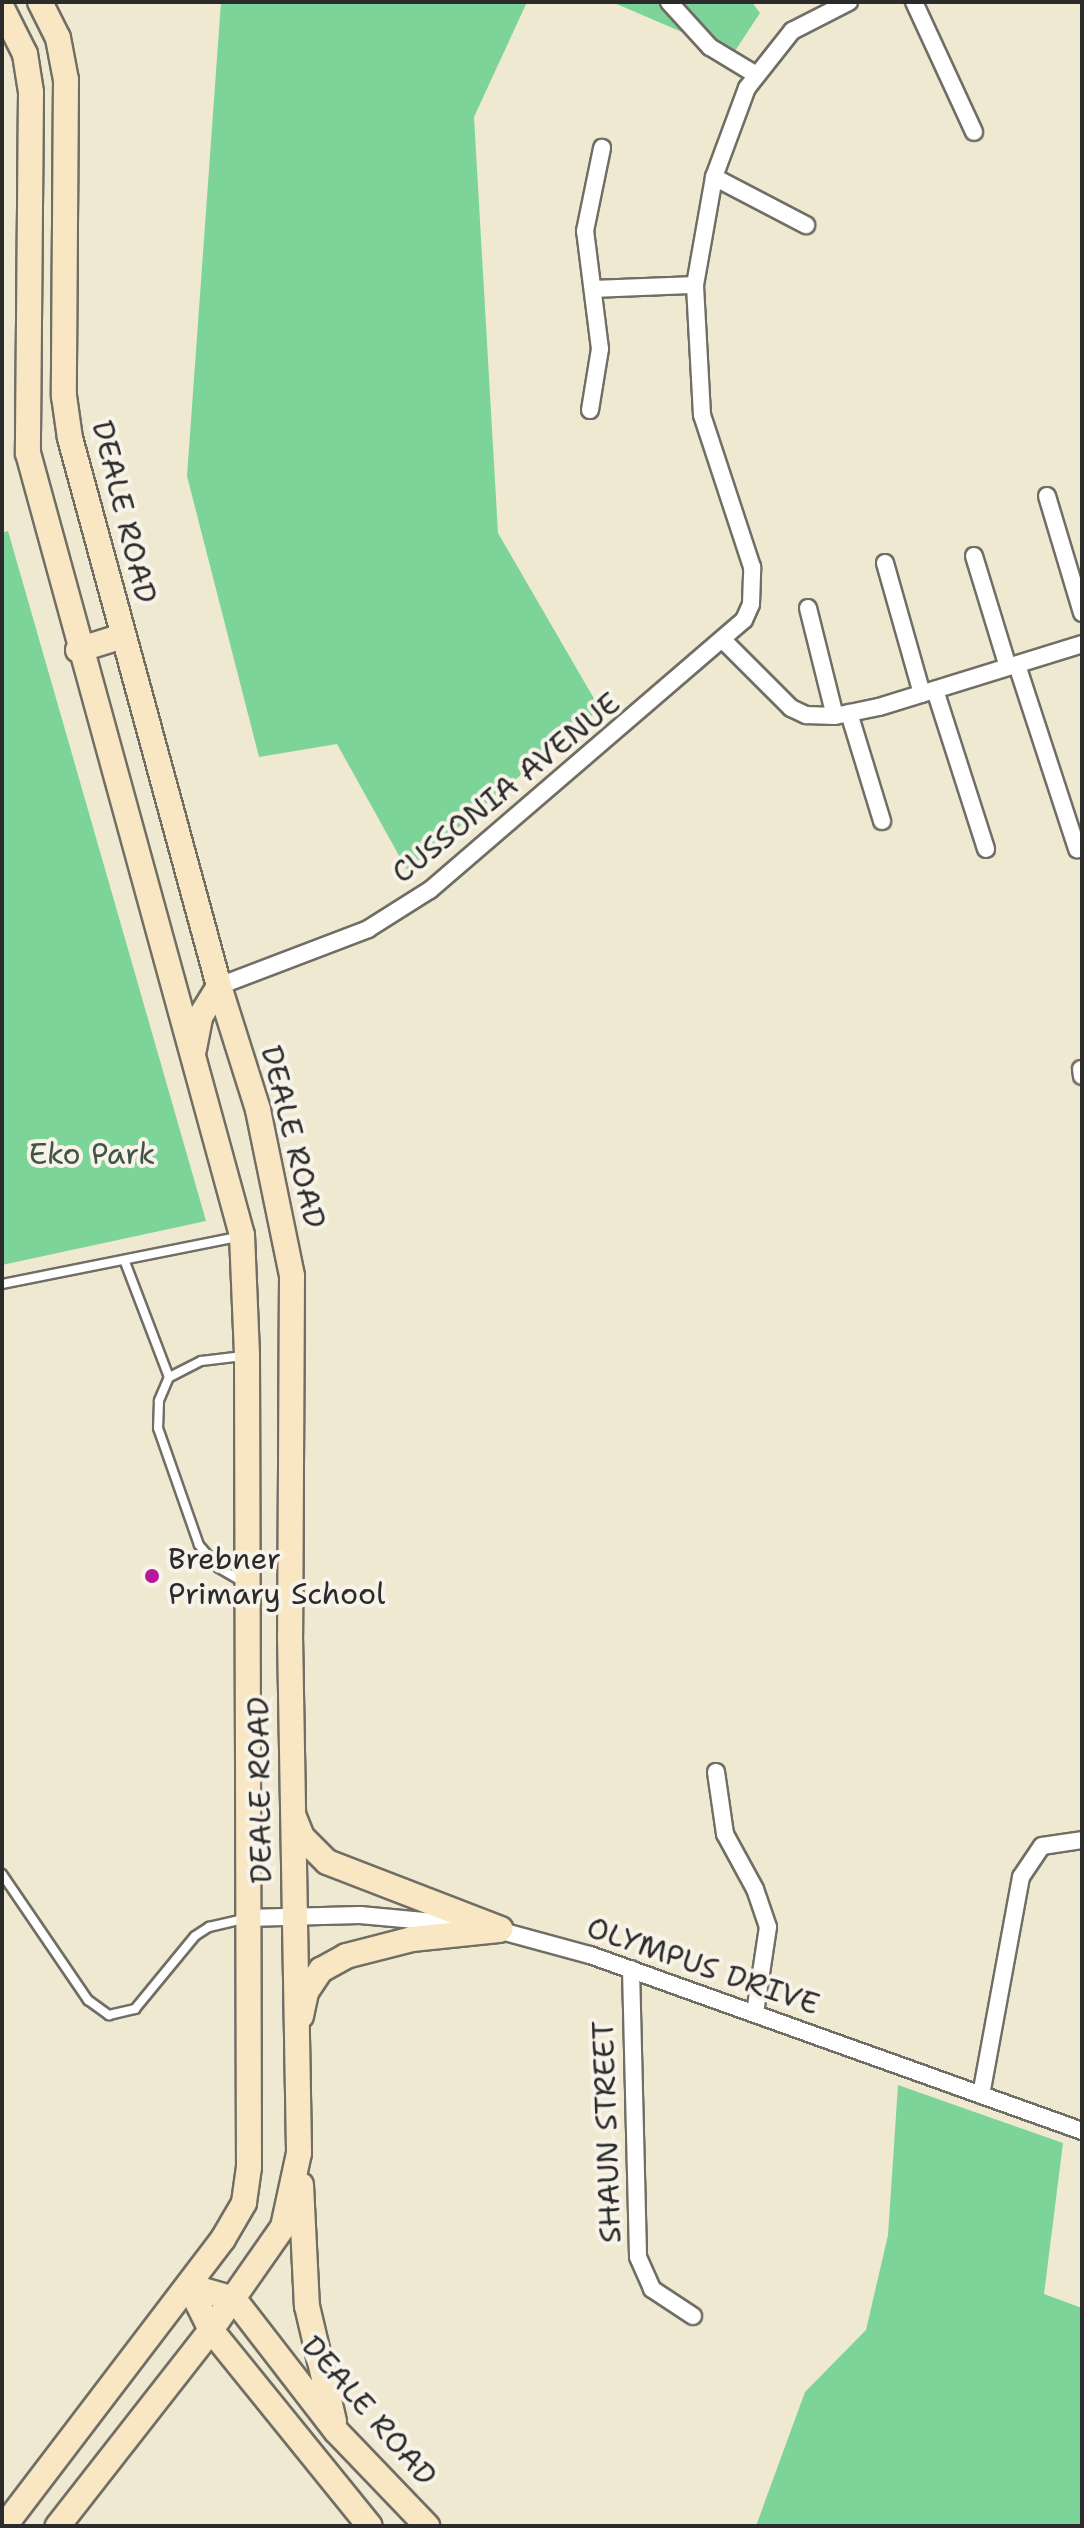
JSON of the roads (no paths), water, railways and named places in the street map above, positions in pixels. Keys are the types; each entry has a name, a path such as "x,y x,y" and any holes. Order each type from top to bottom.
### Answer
{"street":[{"name":"DEALE ROAD","path":"40,2 58,38 66,80 64,396 70,438 219,986 258,1110 286,1230 292,1276 291,1746 299,2153 283,2227 211,2330 58,2526"},
{"path":"669,2 710,47 755,74"},
{"path":"594,289 695,285 714,177 755,74 792,31 849,2"},
{"path":"914,2 974,132"},
{"name":"DEALE ROAD","path":"2,8 25,54 31,92 28,453 78,650 242,1235 248,1482 246,1918 249,2167 244,2203 189,2286 4,2526"},
{"path":"590,410 600,349 585,231 602,148"},
{"path":"714,177 806,225"},
{"name":"CUSSONIA AVENUE","path":"219,986 368,929 430,890 724,641 744,620 751,604 752,567 702,415 695,285"},
{"path":"1047,496 1082,613"},
{"path":"974,556 1077,849"},
{"path":"885,563 928,692 986,849"},
{"path":"808,608 842,714 882,821"},
{"path":"78,650 123,636"},
{"path":"724,641 791,708 806,715 842,714 928,692 1082,644"},
{"path":"166,965 183,988 219,986"},
{"path":"193,1056 200,1017 219,986"},
{"path":"248,1482 291,1478"},
{"path":"291,1746 293,1815 312,1849 351,1874 501,1929"},
{"path":"716,1772 725,1834 755,1889 768,1927 755,2013"},
{"path":"981,2095 1021,1877 1042,1846 1082,1840"},
{"name":"OLYMPUS DRIVE","path":"246,1918 360,1915 501,1929 631,1969 1082,2131"},
{"path":"295,2042 306,1992 321,1970 333,1963 412,1939 501,1929"},
{"name":"SHAUN STREET","path":"631,1969 638,2257 652,2289 693,2316"},
{"path":"299,2153 307,2306 336,2431"},
{"path":"189,2286 234,2299"},
{"path":"189,2286 211,2330 370,2526"},
{"name":"DEALE ROAD","path":"234,2299 336,2431 427,2526"}],"lane":[{"path":"2,1284 125,1262 242,1235"},
{"path":"125,1262 169,1377"},
{"path":"247,1355 201,1361 169,1377 159,1401 158,1428 186,1511 211,1561 247,1584"},
{"path":"2,1874 88,2000 109,2015 135,2009 195,1936 209,1927 246,1918"}],"place":[{"name":"Brebner Primary School","path":"152,1576"}],"park label":[{"name":"Eko Park","path":"92,1154"}]}
